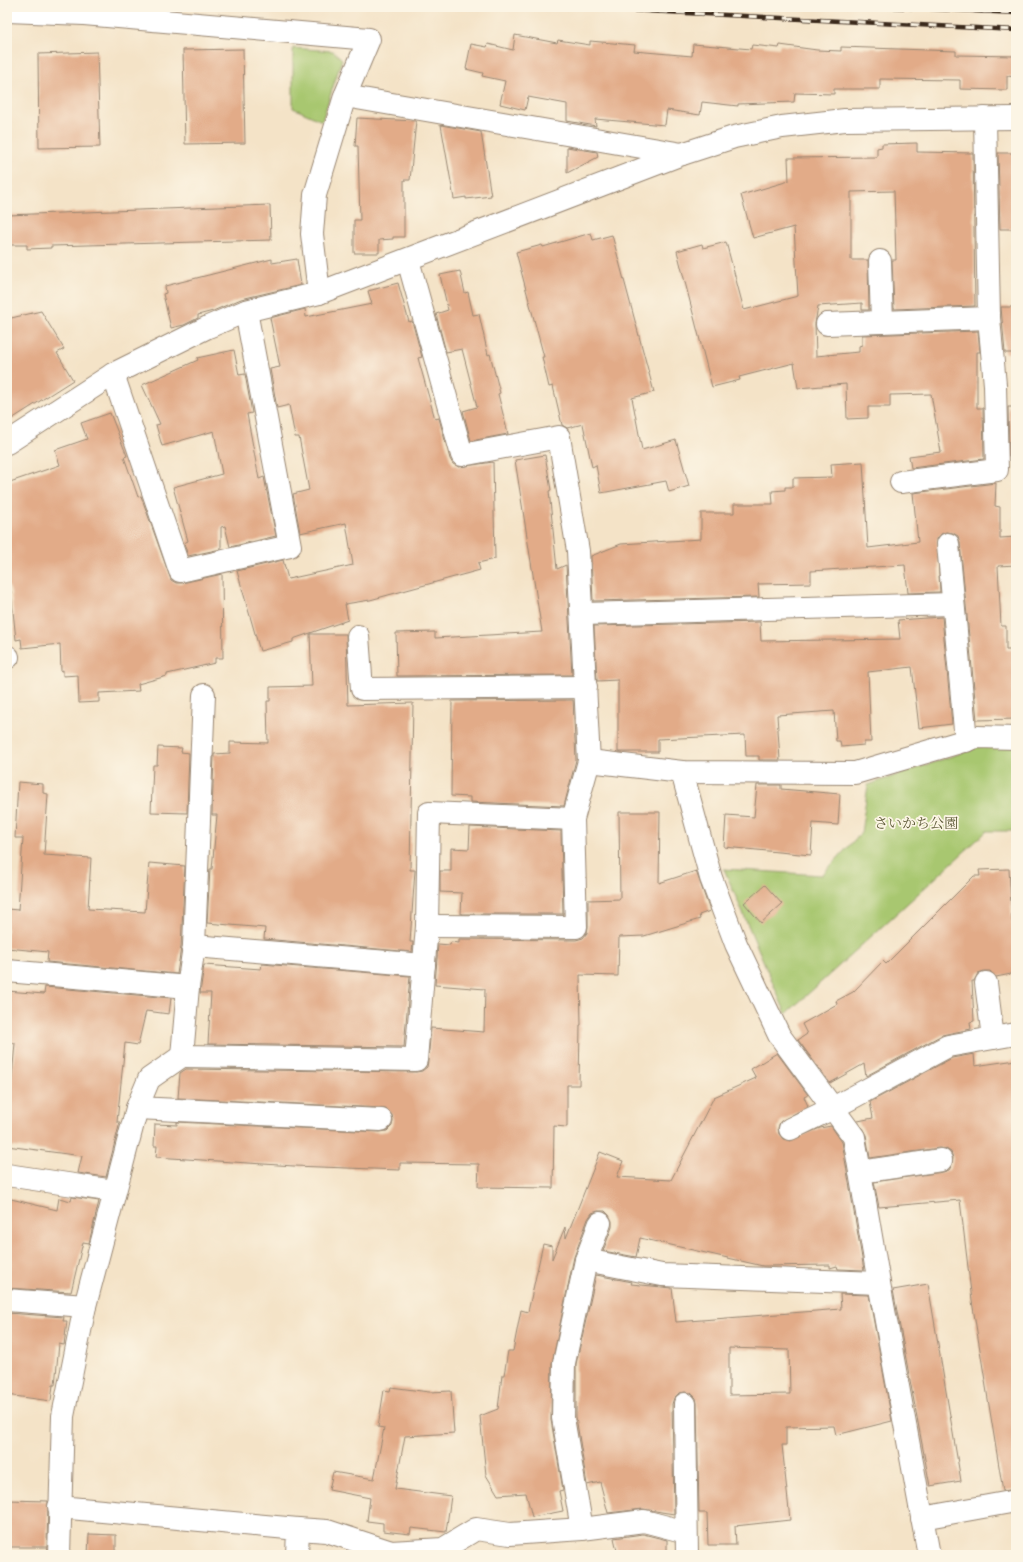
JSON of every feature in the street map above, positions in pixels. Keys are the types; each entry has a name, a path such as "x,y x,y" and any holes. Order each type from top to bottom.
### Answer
{"street":[{"path":"7,10 84,14 368,39 344,96 315,194 312,234 320,293"},
{"path":"344,96 682,154"},
{"path":"901,482 996,470 995,385 989,318 986,118"},
{"path":"7,443 113,374 208,327 246,311 320,293 682,154 734,137 782,127 845,120 1016,118"},
{"path":"408,260 462,455 559,437 578,551 589,761 573,819 576,927 427,926"},
{"path":"880,261 882,322"},
{"path":"113,374 180,571 290,546 246,311"},
{"path":"827,324 989,318"},
{"path":"948,544 952,604 966,741"},
{"path":"582,614 952,604"},
{"path":"358,636 362,689 586,687"},
{"path":"182,1056 188,987 194,946 204,695"},
{"path":"589,761 682,772 855,773 977,737 1016,738"},
{"path":"682,772 711,878 736,944 779,1035 854,1137 879,1284 929,1555"},
{"path":"59,1555 59,1507 63,1416 85,1306 114,1191 137,1108 149,1079 182,1056 416,1060 427,926 429,812 573,819"},
{"path":"194,946 424,965"},
{"path":"7,971 188,987"},
{"path":"986,983 993,1038"},
{"path":"790,1129 834,1108 948,1046 1016,1034"},
{"path":"137,1108 381,1120"},
{"path":"860,1172 941,1160"},
{"path":"7,1175 114,1191"},
{"path":"582,1529 563,1418 564,1363 586,1260 600,1223"},
{"path":"586,1260 662,1275 879,1284"},
{"path":"7,1300 85,1306"},
{"path":"685,1404 687,1555"},
{"path":"922,1518 1016,1501"},
{"path":"59,1507 298,1529 327,1530 391,1552 443,1549 476,1529 510,1534 582,1529 644,1521 686,1532"},
{"path":"297,1555 298,1529"}],"green space":[{"path":"293,48 333,51 342,59 322,121 293,108"},
{"name":"さいかち公園","path":"987,744 1016,745 1016,831 987,831 786,1014 724,869 822,875 861,833 868,785"}],"building":[{"path":"515,35 557,43 558,40 590,45 590,41 635,45 634,51 692,56 693,44 751,49 752,45 779,48 780,45 817,50 841,51 841,47 956,51 956,55 1016,56 1016,77 1007,76 1007,90 960,89 960,80 880,79 880,89 834,89 834,94 795,93 794,102 738,104 738,106 702,102 700,115 667,110 665,125 595,119 596,126 567,121 567,104 528,97 525,110 500,104 505,81 482,76 483,73 466,69 471,44 487,47 488,44 513,50"},
{"path":"243,49 245,143 185,144 183,50"},
{"path":"97,52 100,147 39,148 38,54"},
{"path":"357,118 416,121 410,180 404,180 404,237 393,237 393,239 379,240 379,253 354,253 354,220 360,220 358,146 355,146"},
{"path":"441,125 481,132 491,196 454,199"},
{"path":"917,143 917,152 973,153 975,306 894,309 892,260 896,260 894,191 851,192 851,260 868,260 869,310 862,310 862,303 818,306 815,324 816,356 859,352 859,346 862,345 862,335 978,331 980,352 977,352 977,408 983,408 984,459 911,468 909,456 941,452 931,394 890,395 890,407 868,407 868,418 847,419 846,384 798,388 794,363 739,377 740,380 712,387 677,251 702,244 703,248 726,242 744,310 798,296 794,227 753,238 741,195 789,181 788,158 877,157 877,148 882,147 882,144"},
{"path":"567,147 597,152 598,157 567,173"},
{"path":"998,153 1016,153 1016,229 1000,229"},
{"path":"270,205 271,240 51,246 51,248 27,249 27,245 7,245 7,215"},
{"path":"591,233 593,240 612,235 654,392 632,398 642,450 676,440 689,486 669,492 666,481 601,493 596,465 592,467 583,424 567,428 562,425 553,386 549,387 542,357 544,357 516,252 542,245 543,247"},
{"path":"272,259 272,263 297,259 301,285 241,299 213,311 198,315 198,318 184,325 171,328 163,294 166,293 165,286"},
{"path":"460,271 465,293 468,292 473,315 479,314 488,355 490,354 500,393 498,394 508,434 471,441 463,411 477,407 462,349 446,352 436,314 448,310 440,275"},
{"path":"398,283 409,322 412,321 422,357 418,358 435,419 439,418 450,459 453,464 459,467 493,462 495,559 478,563 480,570 370,600 345,604 348,620 293,639 293,642 260,651 237,571 283,560 288,579 353,565 346,523 300,533 293,494 309,490 299,437 295,437 289,405 277,408 270,369 280,367 270,318 305,309 306,317 372,304 368,291"},
{"path":"1001,307 1016,307 1016,353 1005,353"},
{"path":"41,311 64,349 57,353 73,380 7,422 7,319"},
{"path":"234,350 239,375 245,374 252,413 247,414 259,479 264,477 276,536 230,547 225,526 221,527 221,549 188,556 184,543 188,541 173,487 222,474 214,431 162,446 156,425 160,424 142,385 198,360 197,358"},
{"path":"1008,407 1016,407 1016,456 1009,456"},
{"path":"110,413 127,456 124,457 138,497 141,496 171,580 176,583 182,583 222,574 223,658 215,658 215,663 167,674 167,676 138,684 139,691 99,693 99,702 79,703 78,675 63,676 63,670 61,671 60,644 22,648 21,639 16,640 11,592 7,582 7,483 60,465 55,450 87,439 81,423"},
{"path":"545,455 551,490 549,491 557,569 566,565 572,675 397,676 396,633 435,632 435,638 542,632 515,460"},
{"path":"863,462 868,548 918,542 913,493 996,483 995,506 1000,507 1000,538 1016,537 1016,565 998,566 1001,626 1006,626 1006,650 1016,650 1016,719 977,720 960,543 958,536 953,533 946,532 941,534 937,539 940,592 908,593 905,565 811,571 811,583 758,584 759,597 593,601 591,556 621,544 701,539 701,513 734,513 734,504 773,504 772,491 785,490 785,487 793,487 793,478 832,477 831,464"},
{"path":"942,617 952,724 919,728 912,667 868,672 871,742 864,742 864,745 841,747 840,741 836,741 834,711 777,715 780,760 759,760 759,756 746,756 745,735 658,739 658,752 618,752 618,680 597,681 594,626 760,622 761,641 900,639 898,620"},
{"path":"310,634 346,634 348,705 413,703 410,870 415,870 410,942 413,942 412,952 264,939 265,928 207,923 210,869 212,869 217,815 212,815 214,754 230,753 230,742 268,743 267,701 270,701 270,687 312,686"},
{"path":"573,700 576,760 564,806 470,802 470,797 451,796 452,701"},
{"path":"158,747 182,748 181,752 189,753 187,813 151,812 153,765 157,765"},
{"path":"18,782 43,784 43,793 48,794 44,855 91,858 88,909 145,912 149,863 185,866 181,947 177,974 47,962 48,952 7,948 7,909 18,910 23,838 15,838"},
{"path":"757,785 781,785 781,789 840,794 838,825 813,823 811,855 724,847 726,815 754,817"},
{"path":"619,812 660,812 659,883 696,871 710,911 699,915 700,919 644,936 619,937 618,976 580,975 581,1025 579,1085 567,1085 567,1127 554,1126 553,1188 478,1187 479,1164 400,1163 400,1170 294,1166 156,1157 157,1146 154,1146 155,1124 177,1125 177,1122 380,1132 387,1131 392,1126 392,1115 388,1110 382,1108 178,1098 180,1073 186,1069 422,1071 427,1067 431,1028 484,1032 485,989 435,985 438,944 450,945 451,942 459,943 459,939 576,940 583,938 587,933 588,927 588,900 620,899"},
{"path":"470,827 561,831 563,914 461,914 462,893 440,892 440,871 451,871 451,848 469,849"},
{"path":"1009,869 1012,921 1016,940 1016,973 996,977 990,971 978,973 974,981 972,981 974,1021 970,1022 971,1029 942,1035 866,1076 864,1064 830,1083 798,1040 807,1034 802,1024 837,1004 836,1001 853,992 883,961 886,964 974,876 980,876 979,870"},
{"path":"765,885 782,904 761,923 744,903"},
{"path":"262,964 410,976 404,1047 208,1044 211,993 200,993 204,965 261,969"},
{"path":"45,987 171,998 169,1014 146,1011 138,1045 125,1043 117,1122 120,1122 106,1177 78,1173 82,1156 7,1146 7,1111 9,1112 15,1043 7,1042 7,991 44,994"},
{"path":"777,1053 808,1095 804,1097 808,1106 780,1122 778,1128 779,1134 783,1139 790,1141 820,1128 831,1126 842,1142 864,1270 838,1269 837,1266 830,1268 830,1265 763,1266 640,1238 636,1257 603,1251 612,1227 612,1221 605,1211 592,1213 588,1219 574,1257 552,1363 551,1420 563,1490 559,1491 563,1511 532,1517 526,1493 498,1495 486,1475 480,1416 498,1409 502,1375 504,1375 508,1351 513,1351 521,1310 528,1312 543,1244 552,1246 552,1259 565,1227 566,1238 600,1152 623,1161 617,1177 671,1180 714,1097 756,1078 751,1069"},
{"path":"974,1054 975,1066 1016,1060 1016,1489 1003,1491 972,1301 960,1200 879,1207 874,1182 949,1170 952,1165 953,1158 951,1152 946,1149 939,1148 870,1158 866,1135 858,1121 873,1118 870,1102 952,1058"},
{"path":"72,1197 99,1201 89,1243 83,1242 71,1292 7,1288 7,1198 57,1210 59,1198 71,1201"},
{"path":"596,1275 632,1282 631,1284 672,1288 676,1322 841,1309 840,1294 869,1295 892,1421 836,1435 834,1426 786,1427 786,1445 782,1445 790,1520 735,1526 736,1545 708,1545 707,1513 699,1513 696,1398 691,1393 679,1393 674,1398 672,1404 674,1514 643,1509 608,1513 600,1482 587,1485 576,1417 576,1364","holes":["729,1348 789,1350 790,1394 729,1395"]},
{"path":"928,1284 961,1481 930,1486 893,1290"},
{"path":"7,1313 64,1317 63,1321 67,1321 64,1345 59,1344 55,1385 53,1385 51,1401 7,1395"},
{"path":"391,1387 429,1392 451,1391 454,1433 405,1436 395,1489 451,1496 446,1532 411,1528 410,1534 383,1531 383,1523 367,1521 370,1498 329,1490 333,1472 374,1479 384,1428 378,1427 384,1390 390,1391"},
{"path":"7,1500 48,1501 47,1547 7,1547"},
{"path":"89,1534 116,1535 116,1555 88,1555"},
{"path":"643,1534 667,1540 667,1555 618,1555 614,1538"}],"railway":[{"path":"569,7 1016,30"},
{"path":"893,7 1016,13"}]}
